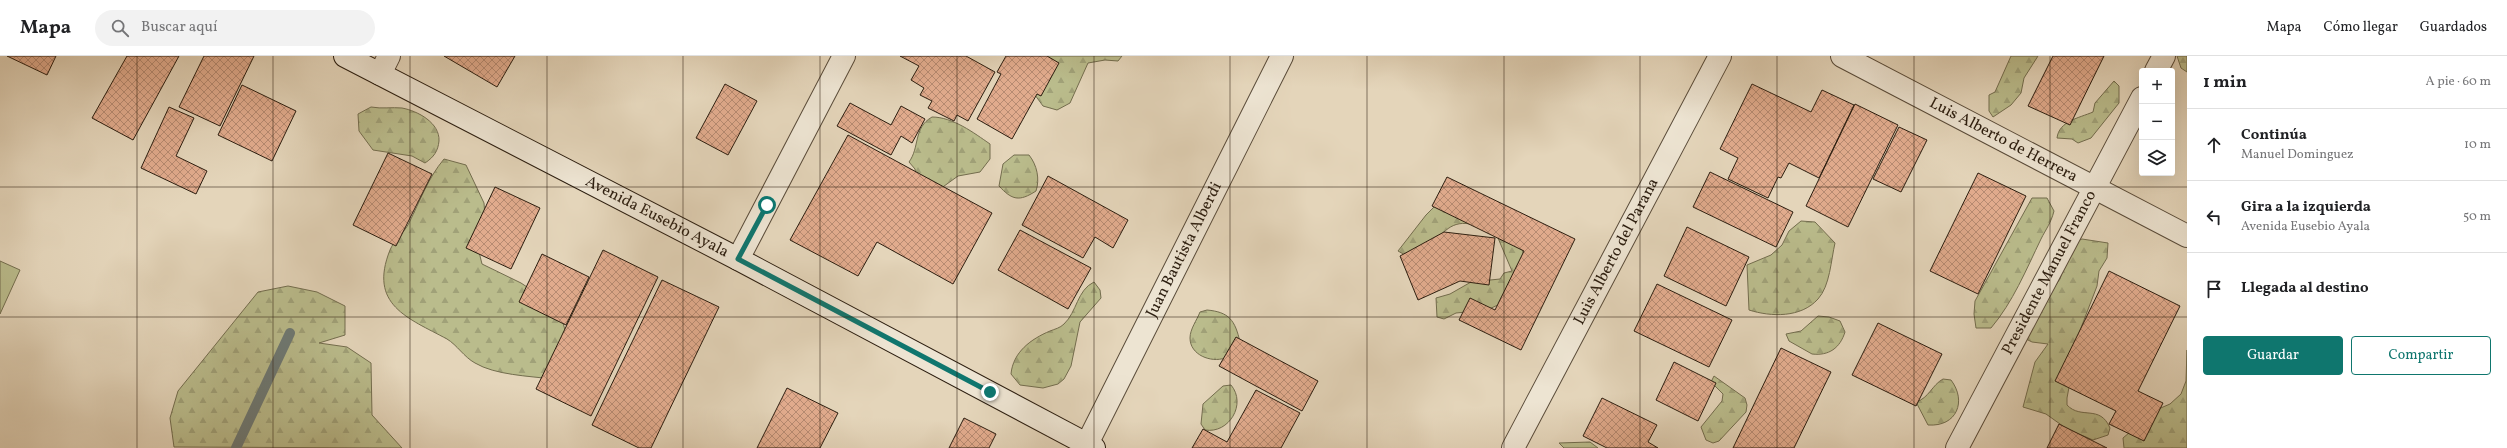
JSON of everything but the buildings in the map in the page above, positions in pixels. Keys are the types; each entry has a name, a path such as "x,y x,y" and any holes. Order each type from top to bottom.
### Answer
{"street":[{"name":"Avenida Eusebio Ayala","path":"345,56 384,65 738,259 1091,446"},
{"path":"738,259 844,56"},
{"name":"Juan Bautista Alberdi","path":"1091,446 1282,56"},
{"name":"Luis Alberto del Parana","path":"1513,448 1720,56"},
{"name":"Luis Alberto de Herrera","path":"1842,56 2187,236"},
{"path":"2158,68 2164,56"},
{"name":"Presidente Manuel Franco","path":"1957,448 2139,104"}],"green space":[{"path":"1040,56 1122,56 1118,61 1105,60 1088,63 1070,103 1057,110 1043,106 1035,95"},
{"path":"2011,56 2038,56 2024,78 2021,93 2011,105 1993,117 1989,111 1989,95 1995,92"},
{"path":"2177,56 2187,56 2187,72 2181,68"},
{"path":"2114,81 2119,86 2119,103 2091,138 2078,143 2072,139 2057,138 2062,128 2070,121 2093,112 2095,103"},
{"path":"371,107 402,108 415,112 427,119 432,123 438,135 439,141 437,151 425,163 412,156 373,150 359,131 358,114"},
{"path":"932,117 955,123 990,144 990,159 980,172 958,176 940,189 916,176 915,169 909,162 915,150 919,132 926,121"},
{"path":"1014,155 1029,155 1037,172 1038,182 1036,191 1030,195 1020,198 1012,197 999,186 1003,164"},
{"path":"444,159 466,165 484,203 485,217 478,248 482,264 521,283 533,291 563,323 567,337 552,379 502,373 475,363 467,358 447,339 406,316 388,297 384,284 385,269 390,250 407,227 429,182 438,166"},
{"path":"2032,198 2047,198 2054,211 2048,226 2019,285 1999,318 1991,328 1976,328 1974,314 1975,301"},
{"path":"1436,205 1470,224 1462,223 1451,227 1432,244 1421,250 1405,255 1398,251 1426,215"},
{"path":"1801,221 1815,222 1835,243 1828,280 1822,294 1811,305 1794,313 1776,315 1749,310 1747,265 1771,255 1782,245 1789,231"},
{"path":"1498,238 1522,249 1524,256 1500,304 1487,310 1456,313 1444,319 1437,317 1436,298 1450,294 1471,282 1500,279 1504,273 1512,271"},
{"path":"2082,239 2108,243 2107,258 2099,271 2097,286 2079,333 2067,398 2067,405 2072,409 2078,412 2096,414 2101,416 2106,421 2110,428 2108,435 2093,440 2067,429 2046,414 2023,407 2035,362 2048,344 2032,342 2024,338 2042,304 2060,279 2067,255 2075,242"},
{"path":"0,261 20,270 0,314"},
{"path":"1094,282 1100,290 1101,298 1080,322 1071,366 1064,379 1058,384 1043,388 1020,385 1011,374 1012,366 1019,353 1036,338 1064,324 1072,314 1084,290"},
{"path":"288,286 317,292 345,306 345,335 319,343 347,347 371,363 372,415 402,448 174,447 170,418 178,391 258,292"},
{"path":"1207,310 1226,315 1230,318 1236,328 1240,342 1225,358 1214,359 1202,356 1197,353 1191,344 1191,331 1200,312"},
{"path":"1818,316 1829,317 1840,321 1845,332 1837,347 1833,350 1824,354 1812,354 1789,341 1786,334 1801,331"},
{"path":"2187,350 2187,448 2124,448 2123,438 2156,410 2170,404 2181,394 2186,381"},
{"path":"1714,376 1745,398 1747,405 1746,412 1719,441 1713,443 1706,440 1701,427 1722,401 1723,394 1711,382"},
{"path":"1943,379 1951,380 1956,388 1958,404 1956,411 1946,422 1938,425 1928,425 1916,402 1924,398"},
{"path":"1231,385 1237,401 1233,416 1228,423 1221,427 1214,430 1205,430 1201,424 1203,404 1223,386"},
{"path":"1590,442 1598,448 1564,448 1559,443"}],"waterway":[{"path":"236,448 290,333"}],"route":[{"path":"767,205 738,259 990,392"}]}
